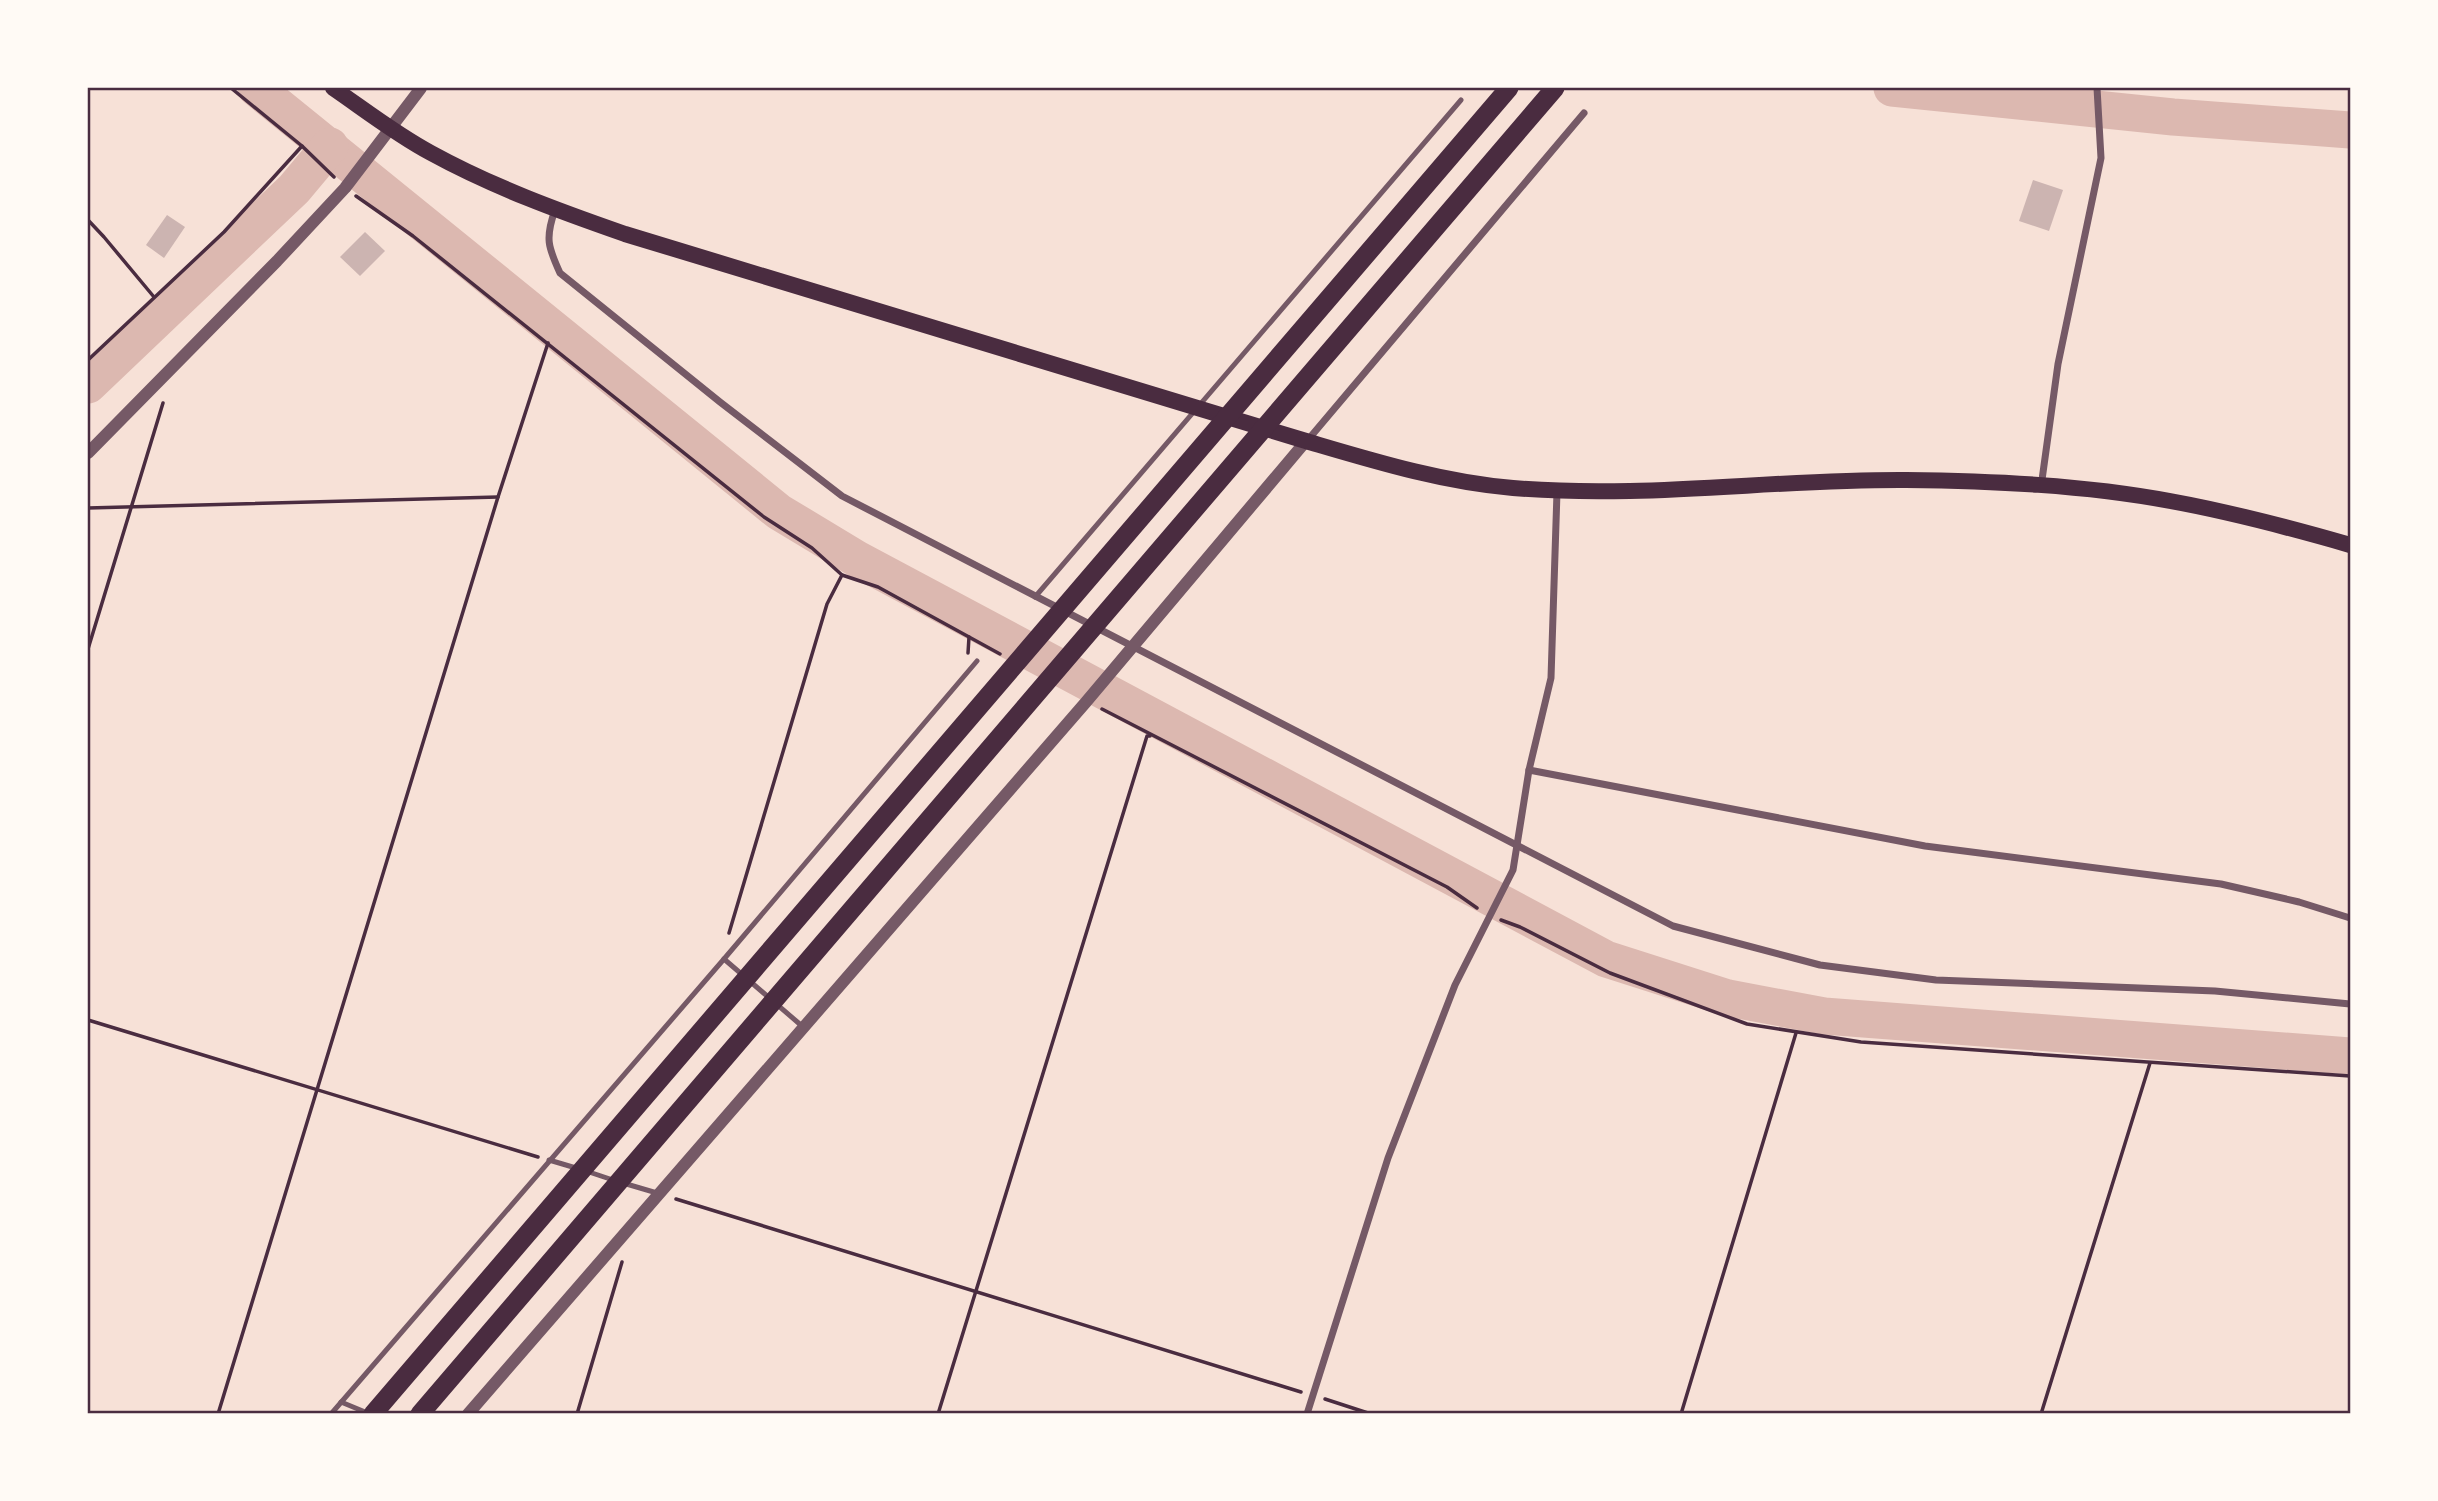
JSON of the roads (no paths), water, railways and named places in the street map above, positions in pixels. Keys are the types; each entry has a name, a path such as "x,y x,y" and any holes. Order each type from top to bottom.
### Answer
{"highway":[{"path":"372,1413 1509,88"},
{"path":"420,1413 1555,88"}],"main road":[{"path":"333,88 430,153 474,175 556,209 638,238 1306,442 1405,469 1510,488 1557,491 1643,492 1903,480 2041,486 2168,500 2350,545"}],"street":[{"path":"88,453 346,186 421,88"},
{"path":"2041,486 2058,365 2101,158 2097,88"},
{"path":"468,1413 1086,702 1584,113"},
{"path":"556,209 548,229 548,247 560,273 842,496 1131,648 1673,926 1820,965 1936,979 2215,991 2350,1004"},
{"path":"1307,1413 1388,1157 1455,985 1513,870 1518,848 1520,815 1551,678 1557,491"},
{"path":"1529,770 1925,846 2221,884 2299,902 2350,918"}],"lane":[{"path":"1035,597 1461,100"},
{"path":"331,1413 724,959 977,661"},
{"path":"724,959 803,1026"},
{"path":"549,1160 657,1193"},
{"path":"341,1402 372,1413"}],"waterway":[{"path":"256,88 779,512 857,559 1606,959 1728,998 1824,1016 2350,1056"},
{"path":"1892,88 2173,117 2350,130"},
{"path":"88,385 294,189 330,146"}]}
